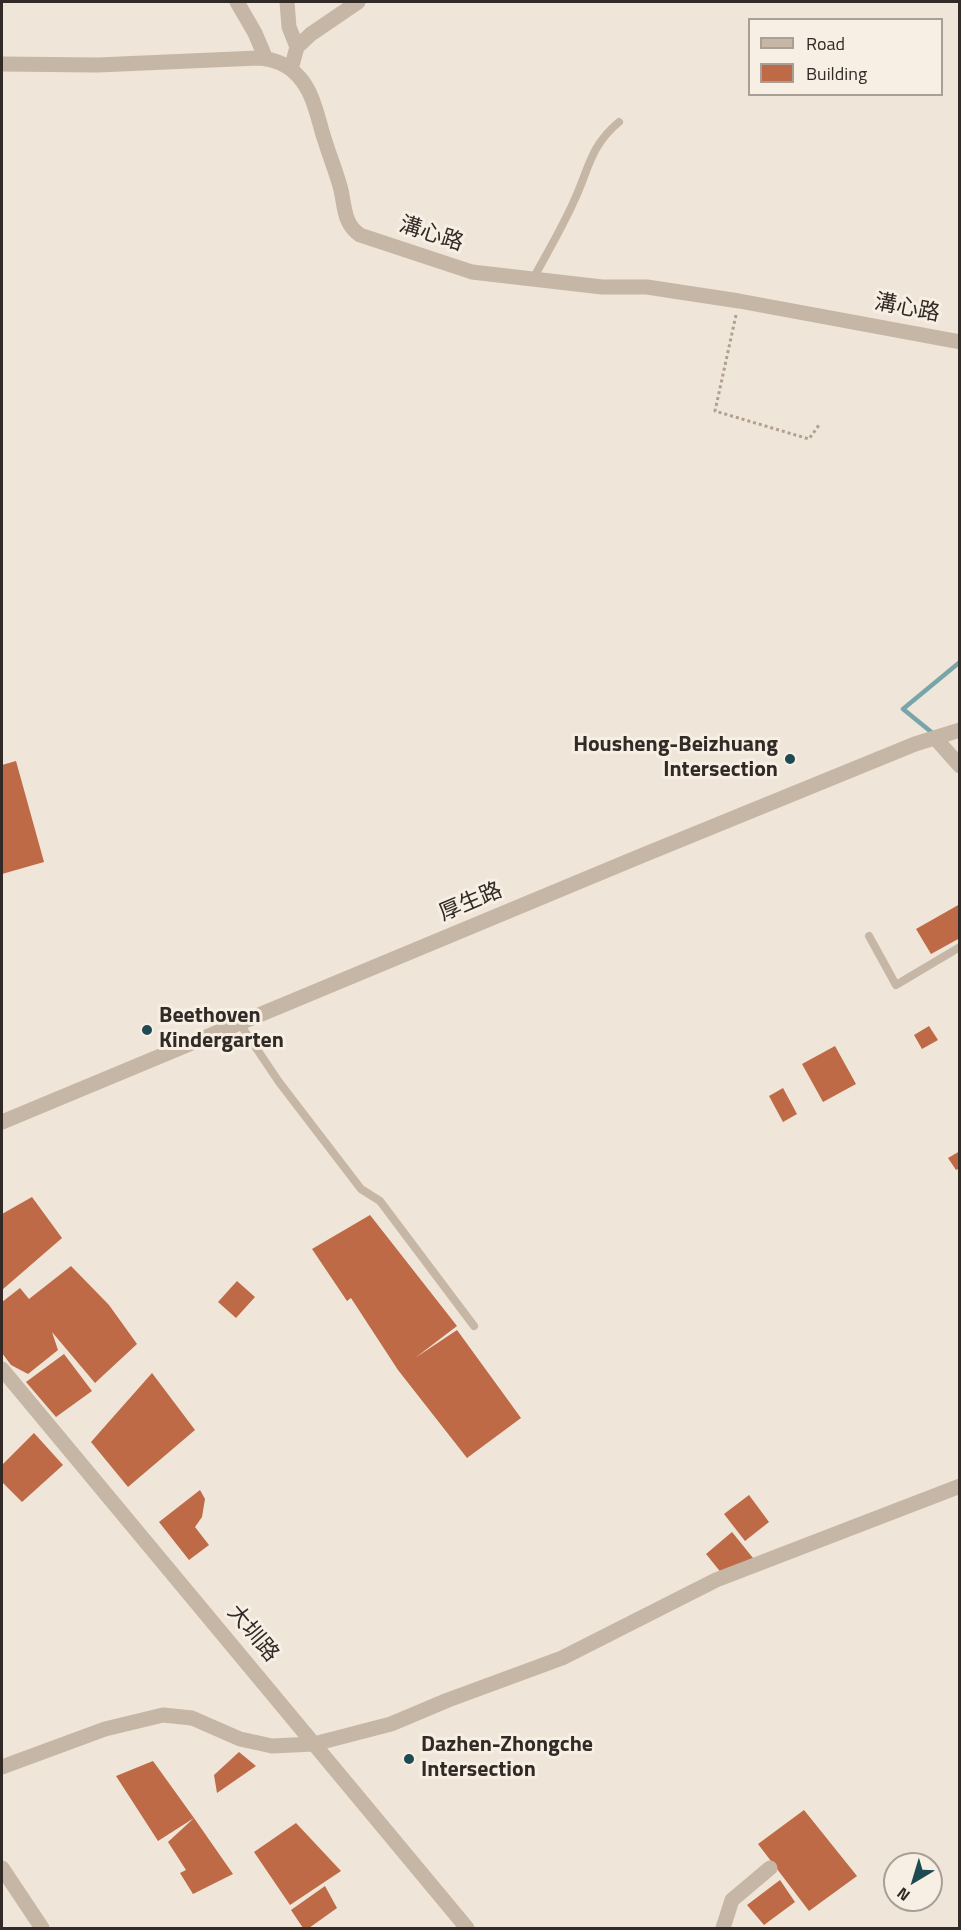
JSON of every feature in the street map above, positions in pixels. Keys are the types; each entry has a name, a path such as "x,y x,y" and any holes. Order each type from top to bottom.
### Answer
{"street":[{"path":"237,2 266,58"},
{"path":"287,2 289,27 297,47"},
{"path":"291,69 297,47 311,34 358,2"},
{"name":"溝心路","path":"2,64 98,65 266,58 291,69 299,76 309,93 341,188 347,220 355,232 360,235 460,270 602,288 647,287 740,301 960,342"},
{"name":"厚生路","path":"2,1122 636,858 915,744 960,730"},
{"path":"936,739 960,766"},
{"name":"大圳路","path":"2,1370 467,1929"},
{"path":"2,1767 105,1728 163,1715 192,1718 240,1740 260,1745 314,1744 391,1724 448,1700 562,1658 716,1580 960,1486"},
{"path":"2,1868 42,1929"},
{"path":"723,1929 732,1900 770,1868"}],"lane":[{"path":"533,279 574,201 595,149 606,133 619,122"},
{"path":"869,936 896,985 960,947"},
{"path":"240,1024 279,1082 361,1189 380,1201 474,1326"}],"path":[{"path":"740,301 715,411 809,439 819,425"}],"building":[{"path":"16,761 44,862 2,874 2,765"},
{"path":"960,904 960,938 931,954 916,929"},
{"path":"929,1026 938,1040 922,1049 914,1035"},
{"path":"835,1046 856,1084 823,1102 802,1064"},
{"path":"783,1088 797,1114 783,1122 769,1096"},
{"path":"960,1151 960,1168 956,1170 948,1158"},
{"path":"32,1197 62,1238 2,1290 2,1214"},
{"path":"370,1215 457,1326 415,1358 457,1330 521,1418 467,1458 398,1370 351,1298 347,1301 312,1249"},
{"path":"71,1266 109,1305 137,1344 95,1383 52,1332 58,1350 28,1374 11,1365 2,1353 2,1302 20,1288 29,1299"},
{"path":"237,1281 255,1297 236,1318 218,1302"},
{"path":"64,1354 92,1391 56,1417 26,1382"},
{"path":"152,1373 195,1430 128,1487 91,1442"},
{"path":"34,1433 63,1465 22,1502 2,1482 2,1465"},
{"path":"200,1490 205,1499 202,1517 195,1527 209,1545 189,1560 159,1522"},
{"path":"749,1495 769,1522 745,1541 724,1514"},
{"path":"732,1532 753,1558 727,1580 706,1554"},
{"path":"239,1752 256,1766 217,1793 214,1775"},
{"path":"153,1761 194,1818 158,1841 116,1776"},
{"path":"804,1810 857,1876 809,1911 758,1844"},
{"path":"194,1818 233,1874 193,1894 180,1873 186,1870 168,1842"},
{"path":"296,1823 341,1871 290,1905 254,1852"},
{"path":"780,1880 795,1902 764,1925 747,1905"},
{"path":"325,1886 337,1908 309,1928 303,1928 291,1910"}],"waterway":[{"path":"935,735 903,709 960,662"}],"place":[{"name":"Housheng-Beizhuang Intersection","path":"790,759"},
{"name":"Beethoven Kindergarten","path":"147,1030"},
{"name":"Dazhen-Zhongche Intersection","path":"409,1759"}]}
